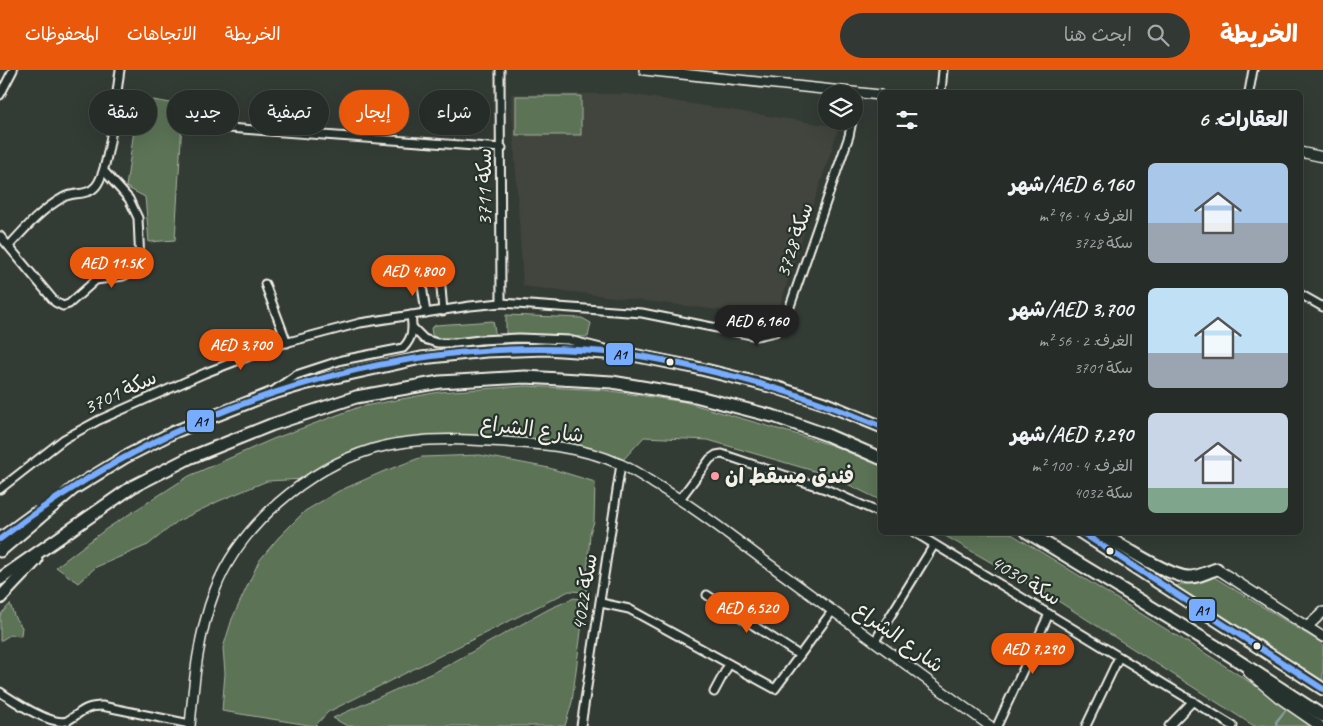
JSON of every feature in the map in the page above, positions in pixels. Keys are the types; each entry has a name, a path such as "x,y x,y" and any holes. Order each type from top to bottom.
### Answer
{"highway":[{"path":"0,539 15,526 125,457 174,432 270,394 321,379 421,358 486,351 546,349 632,355 702,369 778,388 824,403 878,425"},
{"path":"0,579 82,520 132,487 181,462 271,424 356,397 440,382 525,376 612,382 694,396 776,417 827,435 878,457"},
{"path":"0,551 73,489"},
{"path":"0,598 33,562 82,520"},
{"path":"1032,535 1217,647 1323,716"},
{"path":"1085,535 1323,689"},
{"path":"1104,535 1181,576 1191,577 1218,569"}],"street":[{"path":"0,96 14,70"},
{"path":"10,246 26,227 52,204 66,196 83,194 95,188 104,171 120,70"},
{"name":"سكة 3711","path":"500,70 502,148 501,303"},
{"path":"644,70 672,71 818,88"},
{"path":"941,90 943,70"},
{"path":"1248,90 1253,70"},
{"path":"863,94 878,96"},
{"path":"239,129 502,148"},
{"name":"سكة 3728","path":"501,303 642,313 757,336 775,332 787,315 850,130"},
{"path":"1303,153 1323,157"},
{"path":"0,236 55,302 63,306 69,304 96,280 123,276 133,271 140,264 138,218 129,199 104,171"},
{"path":"440,276 443,311"},
{"path":"421,278 426,313"},
{"path":"265,284 287,343"},
{"path":"1303,296 1323,307"},
{"name":"سكة 3701","path":"0,489 64,439 99,420 205,373 287,343 360,323 501,303"},
{"path":"270,394 296,375 342,360 403,348 409,342 413,328 411,315"},
{"path":"413,328 424,339 437,343 455,344 480,340 519,338 568,340 632,355"},
{"name":"شارع الشراع","path":"190,725 198,648 215,590 228,562 261,518 308,480 333,465 375,448 442,439 554,446 595,454 622,464 680,499 990,726"},
{"path":"680,499 710,459 722,454 828,490 878,512"},
{"name":"سكة 4022","path":"581,726 622,464"},
{"name":"سكة 4030","path":"919,535 1233,726"},
{"path":"875,641 934,545"},
{"path":"1218,569 1323,637"},
{"path":"707,595 800,654"},
{"path":"600,602 629,609 775,689 833,610"},
{"path":"1307,627 1323,612"},
{"path":"996,726 1049,614"},
{"path":"1217,647 1278,697 1320,726"},
{"path":"1086,726 1119,656"},
{"path":"714,692 729,664"},
{"path":"0,692 31,712 50,721 61,723 83,709 92,706 102,706 190,725"},
{"path":"1169,726 1193,701"}],"shaded area":[{"path":"511,94 629,94 818,124 818,130 838,130 776,317 523,286"}],"green space":[{"path":"516,96 581,96 581,135 516,135"},
{"path":"157,101 167,102 167,135 181,135 175,240 149,242 145,197 126,187 133,135 157,135"},
{"path":"506,315 582,318 591,323 588,337 506,335"},
{"path":"493,321 496,337 440,340 432,335 431,328 436,325"},
{"path":"525,386 604,390 685,402 809,438 852,452 878,464 878,499 831,476 708,440 644,437 622,461 595,451 402,440 306,479 267,481 219,501 178,521 148,545 96,567 78,583 56,567 106,529 189,476 273,439 359,407 439,392"},
{"path":"480,455 549,468 595,482 594,522 590,533 586,592 569,591 328,712 315,726 222,711 225,673 223,648 232,619 259,561 278,538 305,511 339,491 422,457"},
{"path":"943,535 1013,535 1208,655 1314,726 1254,726 1058,601"},
{"path":"1214,577 1323,644 1323,681 1175,586"},
{"path":"574,598 585,600 572,702 565,726 347,726 333,718 439,670 549,609"},
{"path":"10,604 15,618 22,627 21,636 10,635 0,641 0,615"}],"waterway":[{"path":"1277,726 1276,722 1285,711"}],"transit line":[{"name":"A1","path":"0,539 69,491 142,449 219,413 299,385 381,365 465,353 549,349 633,355 725,374 814,401 878,425"},
{"name":"A1","path":"1086,535 1323,689"}],"place":[{"name":"فندق مسقط ان","path":"715,476"}]}
